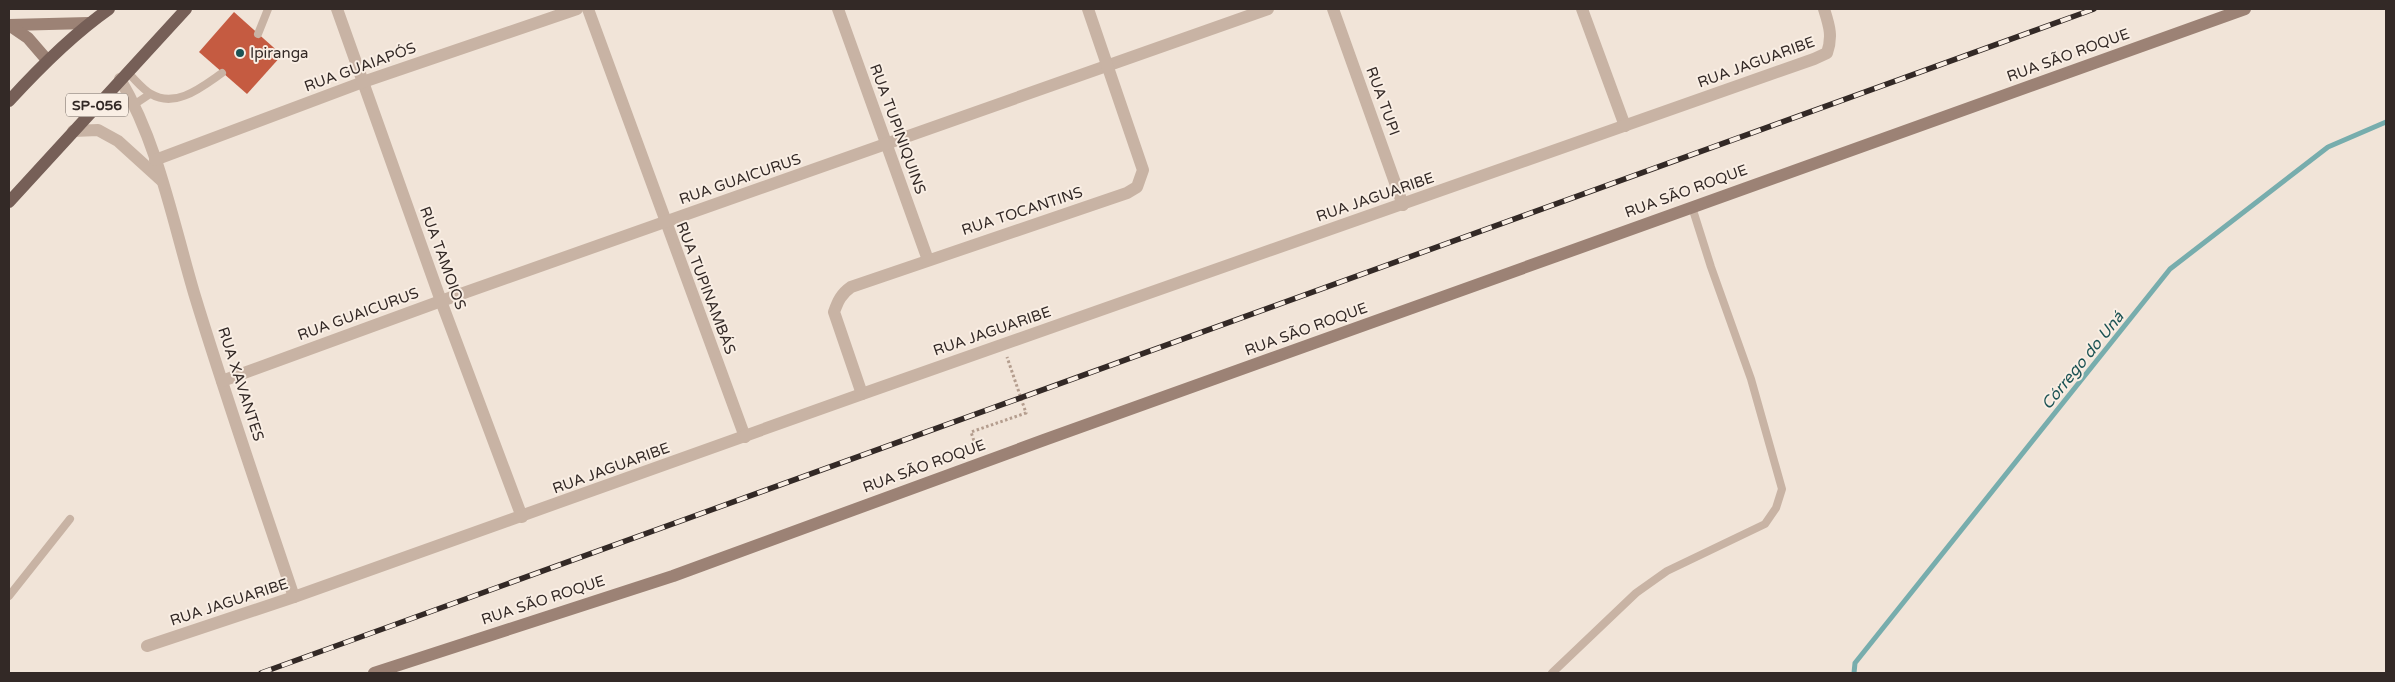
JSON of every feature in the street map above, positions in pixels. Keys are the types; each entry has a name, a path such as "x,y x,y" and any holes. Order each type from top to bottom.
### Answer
{"main road":[{"path":"9,101 47,60 89,23 109,9"},
{"name":"SP-056","path":"9,202 186,9"}],"street":[{"name":"RUA TAMOIOS","path":"337,9 441,301 522,517"},
{"name":"RUA GUAIAPÓS","path":"155,160 363,82 577,9"},
{"name":"RUA TUPINAMBÁS","path":"588,9 745,437"},
{"name":"RUA TUPINIQUINS","path":"838,9 928,260"},
{"name":"RUA TOCANTINS","path":"862,394 834,312 838,300 852,287 1117,196 1137,187 1143,170 1088,9"},
{"name":"RUA GUAICURUS","path":"222,381 441,301 1268,9"},
{"name":"RUA TUPI","path":"1333,9 1403,205"},
{"path":"1582,9 1625,126"},
{"name":"RUA JAGUARIBE","path":"146,646 294,598 862,394 1403,205 1821,56 1827,53 1832,31 1824,9"},
{"name":"RUA SÃO ROQUE","path":"374,673 673,576 1692,206 2246,9"},
{"path":"9,25 89,23"},
{"path":"9,25 28,38 47,60"},
{"name":"RUA XAVANTES","path":"124,76 155,160 222,381 294,598"},
{"path":"73,131 98,130 118,141 161,180"}],"lane":[{"path":"258,34 268,9"},
{"path":"124,76 150,94 163,98 178,98 193,93 222,73"},
{"path":"135,104 150,94"},
{"path":"1552,673 1636,593 1667,571 1765,524 1776,508 1782,489 1751,379 1692,206"},
{"path":"9,596 70,519"}],"path":[{"path":"987,447 977,450 971,432 1026,413 1009,362"}],"building":[{"name":"Ipiranga","path":"234,12 282,55 247,94 199,52"}],"waterway":[{"name":"Córrego do Uná","path":"1854,673 1855,663 2170,269 2328,147 2386,122"}],"railway":[{"path":"261,673 2094,9"}],"place":[{"name":"Ipiranga","path":"240,53"}]}
